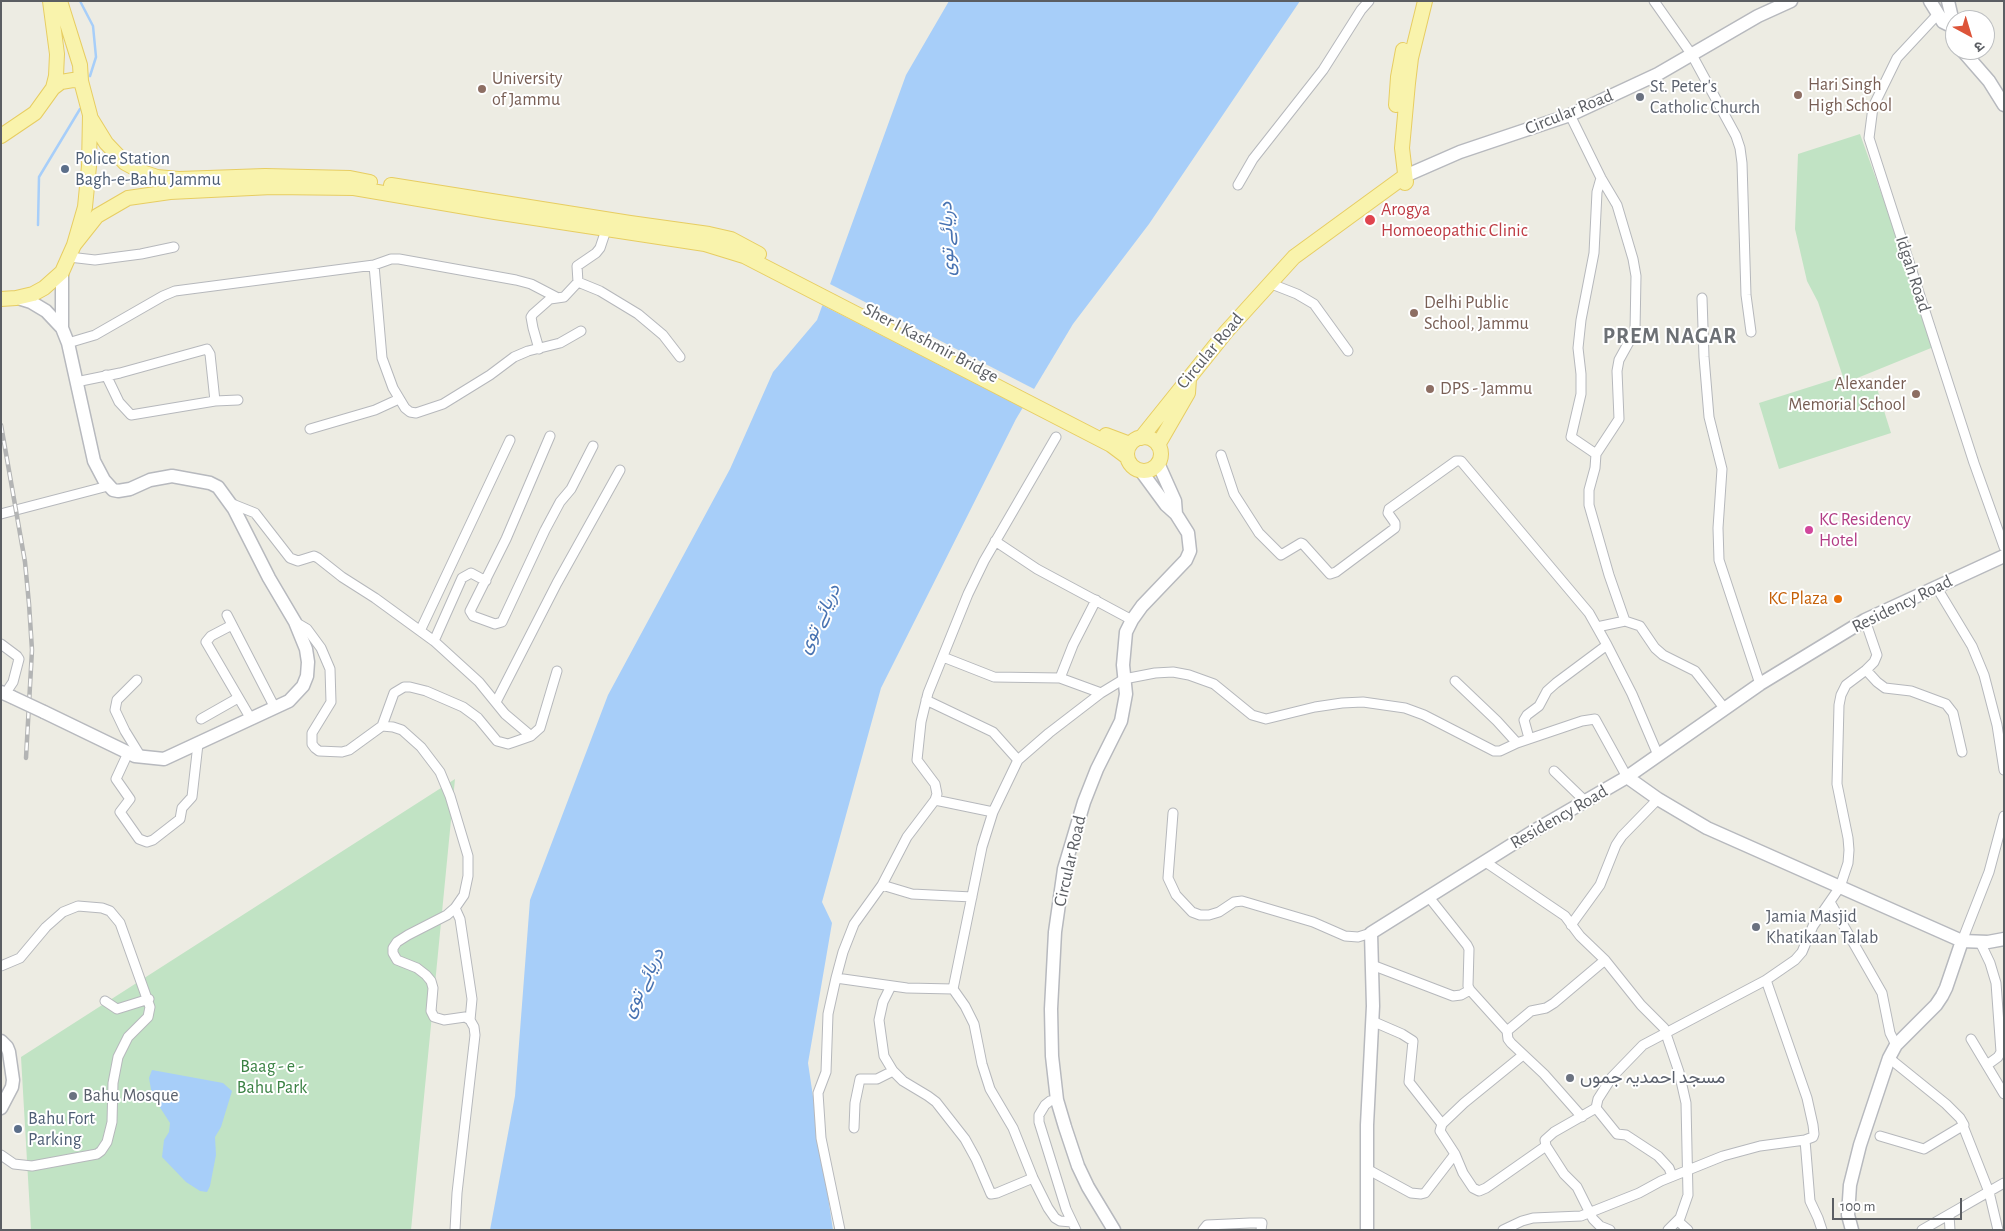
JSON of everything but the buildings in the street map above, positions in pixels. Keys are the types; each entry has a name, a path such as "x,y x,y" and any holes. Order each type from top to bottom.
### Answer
{"main road":[{"path":"1402,182 1395,141 1398,77 1406,36 1416,1"},
{"path":"1402,182 1402,148 1411,58 1425,1"},
{"name":"Circular Road","path":"1133,446 1178,389 1189,379 1211,349 1284,268 1300,262 1421,168 1460,152 1570,115 1658,74 1758,16 1791,1"},
{"path":"1930,1 1945,24"},
{"path":"55,3 80,65 81,80 90,117 89,166 85,207 62,272 62,328"},
{"path":"53,88 56,76 57,54 55,3"},
{"path":"1971,60 1989,81 2004,105"},
{"path":"1,136 35,113 53,88 61,82 81,80"},
{"path":"90,117 106,143 125,163 157,177 180,179 265,176 350,178 709,234 731,239 746,252"},
{"path":"71,251 97,216 128,198 170,192 272,187 354,188 746,252"},
{"name":"Sher I Kashmir Bridge","path":"746,252 1113,442 1133,446"},
{"path":"1,299 18,298 33,294 44,288 62,272"},
{"path":"6,695 128,753 141,757 164,759 275,708 298,693 307,676 306,649 295,622 269,578 230,503 218,487 210,483 172,476 118,491 108,486 93,457 68,343 62,328 46,311 31,302 18,298"},
{"path":"1158,445 1188,393 1189,379"},
{"path":"1142,471 1154,468 1158,464 1161,454 1158,445 1148,438 1133,446 1131,465 1142,471 1166,506 1176,514"},
{"path":"1158,464 1175,501 1176,514"},
{"name":"Circular Road","path":"1114,1230 1088,1187 1078,1166 1057,1100 1052,1056 1051,1009 1054,949 1064,869 1084,802 1121,721 1126,694 1124,648 1126,632 1142,606 1186,560 1190,551 1188,533 1176,514"},
{"name":"Residency Road","path":"1371,933 1484,861 1627,777 1760,684 1864,620 2004,556"},
{"path":"1627,777 1658,799 1707,828 1840,888 1962,940 1980,942 2004,939"},
{"path":"1366,1230 1367,1125 1372,1021 1371,933"},
{"path":"1852,1230 1847,1204 1852,1178 1860,1145 1889,1058 1896,1045 1936,1005 1942,996 1962,940"},
{"path":"1,1041 8,1047 13,1080 12,1087 1,1108"}],"street":[{"path":"1238,185 1253,158 1322,70 1361,10 1369,1"},
{"path":"1654,1 1692,55 1736,136 1740,148 1746,295 1751,332"},
{"name":"Idgah Road","path":"1938,14 1897,58 1874,107 1869,138 1977,470 2004,547"},
{"path":"1570,115 1600,178 1617,205 1636,276 1637,324 1633,336 1619,360 1617,371 1619,419 1596,454 1589,505 1609,575 1625,621"},
{"path":"1596,454 1571,437 1581,394 1578,348 1594,253 1597,192 1600,178"},
{"path":"539,348 531,317 545,302 556,297 562,297 573,288 577,266 596,253 600,248 606,230"},
{"path":"71,251 95,260 141,254 174,247"},
{"path":"68,343 95,335 163,296 175,292 374,265 391,259 516,280 531,284 556,297"},
{"path":"374,265 382,358 399,399 407,410 413,413 431,408 454,397 514,357 560,343 581,331"},
{"path":"1269,283 1297,294 1314,304 1348,351"},
{"path":"573,288 600,291 638,314 663,335 680,357"},
{"path":"1702,298 1709,417 1722,469 1718,528 1719,560 1760,684"},
{"path":"76,382 207,349 210,354 215,401"},
{"path":"106,375 119,402 131,415 215,401 238,400"},
{"path":"310,429 375,410 399,399"},
{"path":"550,436 470,614 481,619 499,624 505,616 545,530 560,502 570,489 592,446"},
{"path":"840,1230 824,1155 818,1093 826,1072 828,1014 843,952 854,924 882,885 907,838 935,800 937,794 935,784 917,760 921,722 926,700 968,594 995,541 1056,437"},
{"path":"420,630 510,440"},
{"path":"1221,455 1234,494 1259,533 1281,555 1301,543 1303,544 1330,574 1336,572 1395,528 1395,523 1387,511 1456,461 1461,461 1598,627 1632,694 1658,755"},
{"path":"496,702 557,583 620,470"},
{"path":"1,514 108,486"},
{"path":"230,503 255,514 290,558 318,558 342,577 420,630 479,682 510,719 531,736"},
{"path":"995,541 1027,563 1132,620"},
{"path":"434,641 462,578 471,573 486,581"},
{"path":"1937,588 1972,646 1984,675 1998,725 2004,770"},
{"path":"1060,678 1073,645 1096,600"},
{"path":"228,615 275,708"},
{"path":"1610,1230 1600,1226 1589,1214 1577,1187 1564,1174 1544,1142 1596,1108 1598,1099 1605,1087 1622,1065 1643,1045 1766,980 1795,960 1802,952 1813,926 1840,888 1848,863 1849,850 1837,784 1839,705 1846,685 1866,670 1877,655 1864,620"},
{"path":"1598,627 1625,621 1640,626 1655,648 1669,660 1695,671 1725,709"},
{"path":"295,622 307,629 321,648 330,670 331,702 312,733 312,744 320,751 342,752 349,750 382,726 394,693 410,686 463,707 478,718 497,741 508,744 531,736 540,728 557,671"},
{"path":"232,625 211,636 206,642 251,720"},
{"path":"1,644 19,659 13,682 6,695"},
{"path":"1529,738 1524,720 1527,715 1539,706 1547,691 1607,645"},
{"path":"943,657 1000,678 1060,678 1101,693"},
{"path":"1866,670 1885,688 1911,691 1946,704 1953,713 1962,752"},
{"path":"1074,1226 1056,1218 1048,1208 1033,1178 1013,1128 987,1080 971,1016 954,989 982,847 993,812 1018,760 1049,732 1101,693 1124,679 1155,672 1173,672 1189,674 1214,684 1252,715 1266,719 1315,707 1363,702 1405,708 1424,714 1494,751 1500,751 1529,738 1582,721 1595,719 1627,777"},
{"path":"137,680 117,700 114,710 141,757"},
{"path":"1455,682 1497,721 1517,743"},
{"path":"201,719 238,698"},
{"path":"926,700 993,732 1018,760"},
{"path":"382,726 394,726 410,736 440,772 450,796 468,856 468,876 464,895 455,908 447,915 397,942 393,948 393,953 397,960 417,968 431,981 433,988 431,1011 434,1017 444,1020 465,1017 470,1020"},
{"path":"128,753 116,779 130,799 120,812 138,839 147,842 153,840 180,819 182,808 192,797 198,744"},
{"path":"1554,771 1585,801"},
{"path":"1571,924 1600,885 1616,845 1658,799"},
{"path":"935,800 993,812"},
{"path":"1173,813 1168,878 1176,895 1192,912 1208,915 1218,912 1234,902 1242,901 1314,922 1345,936 1358,937 1371,933"},
{"path":"1962,940 1989,872 2004,816"},
{"path":"1484,861 1559,910 1580,936 1605,960 1641,1006 1661,1023 1666,1032 1679,1072 1686,1103 1688,1194 1678,1221 1668,1230"},
{"path":"882,885 912,894 972,897"},
{"path":"1428,896 1469,949 1468,986 1470,990 1507,1031 1508,1038 1582,1117"},
{"path":"1830,902 1882,993 1890,1033 1896,1045"},
{"path":"1,966 20,958 46,927 63,912 78,906 102,908 110,911 120,923 149,999 150,1007 148,1016 128,1037 118,1058 113,1083 112,1122 107,1142 101,1151 96,1154 32,1166 14,1164 1,1155"},
{"path":"455,908 460,919 472,999 470,1020 475,1036 457,1193 455,1230"},
{"path":"1980,942 1990,963 1996,983 2001,1052 1998,1057 1987,1065"},
{"path":"1507,1031 1531,1011 1546,1008 1554,1003 1605,960"},
{"path":"1372,965 1454,996 1461,995 1470,990"},
{"path":"836,978 891,986 954,989"},
{"path":"1503,1230 1533,1218 1570,1218 1589,1214 1639,1193 1672,1176 1744,1150 1805,1140 1812,1137 1814,1134 1807,1098 1766,980"},
{"path":"891,986 879,1020 884,1056 893,1071 903,1081 936,1102 965,1139 991,1194 1033,1178"},
{"path":"105,1001 117,1009 149,999"},
{"path":"1372,1021 1413,1041 1409,1082 1442,1124"},
{"path":"1971,1040 2004,1094"},
{"path":"1523,1055 1464,1103 1442,1124 1440,1131 1456,1154 1463,1173 1474,1188 1479,1191 1493,1184 1546,1146"},
{"path":"1889,1058 1960,1118 1989,1192 1998,1230"},
{"path":"854,1128 855,1103 859,1080 865,1078 877,1079 893,1071"},
{"path":"1057,1100 1050,1101 1045,1105 1039,1115 1039,1122 1057,1182 1074,1226"},
{"path":"1596,1108 1617,1134 1626,1135 1658,1156 1669,1168 1672,1176"},
{"path":"1880,1136 1924,1150 1963,1126"},
{"path":"1805,1140 1810,1201 1822,1230"},
{"path":"1367,1169 1411,1193 1422,1194 1425,1193 1456,1154"},
{"path":"1922,1230 2004,1182"},
{"path":"1948,1215 1950,1230"},
{"path":"1678,1221 1688,1230"},
{"path":"1203,1230 1208,1225 1262,1223 1261,1230"}],"green space":[{"path":"1860,134 1936,346 1845,383 1818,302 1807,281 1795,229 1798,154"},
{"path":"1838,378 1842,392 1875,382 1891,433 1779,469 1759,403"},
{"name":"Baag - e - Bahu Park","path":"455,779 411,1230 31,1230 21,1057"}],"water":[{"name":"دریائے توی","path":"949,1 1300,1 1149,224 1073,324 1016,419 881,688 822,902 832,923 808,1063 833,1230 490,1230 515,1096 530,900 608,695 730,469 773,372 817,320 906,75"},
{"path":"152,1070 223,1083 232,1091 221,1127 215,1137 216,1155 207,1192 200,1191 186,1182 162,1157 164,1140 169,1132 170,1123 152,1095 149,1078"}],"pier":[{"path":"828,283 1036,390 1025,409 820,304"}],"waterway":[{"path":"80,1 93,26 96,57 90,76"},
{"path":"38,225 39,177 80,109"}],"railway":[{"path":"1,425 25,562 29,604 32,650 26,758"}],"place":[{"name":"University of Jammu","path":"482,89"},
{"name":"Hari Singh High School","path":"1798,95"},
{"name":"St. Peter's Catholic Church","path":"1640,97"},
{"name":"Police Station Bagh-e-Bahu Jammu","path":"65,169"},
{"name":"Arogya Homoeopathic Clinic","path":"1370,220"},
{"name":"Delhi Public School, Jammu","path":"1414,313"},
{"name":"DPS - Jammu","path":"1430,389"},
{"name":"Alexander Memorial School","path":"1916,394"},
{"name":"KC Residency Hotel","path":"1809,530"},
{"name":"KC Plaza","path":"1838,599"},
{"name":"Jamia Masjid Khatikaan Talab","path":"1756,927"},
{"name":"مسجد احمدیہ جموں","path":"1570,1078"},
{"name":"Bahu Mosque","path":"73,1096"},
{"name":"Bahu Fort Parking","path":"18,1129"}],"district":[{"name":"PREM NAGAR","path":"1670,336"}]}
